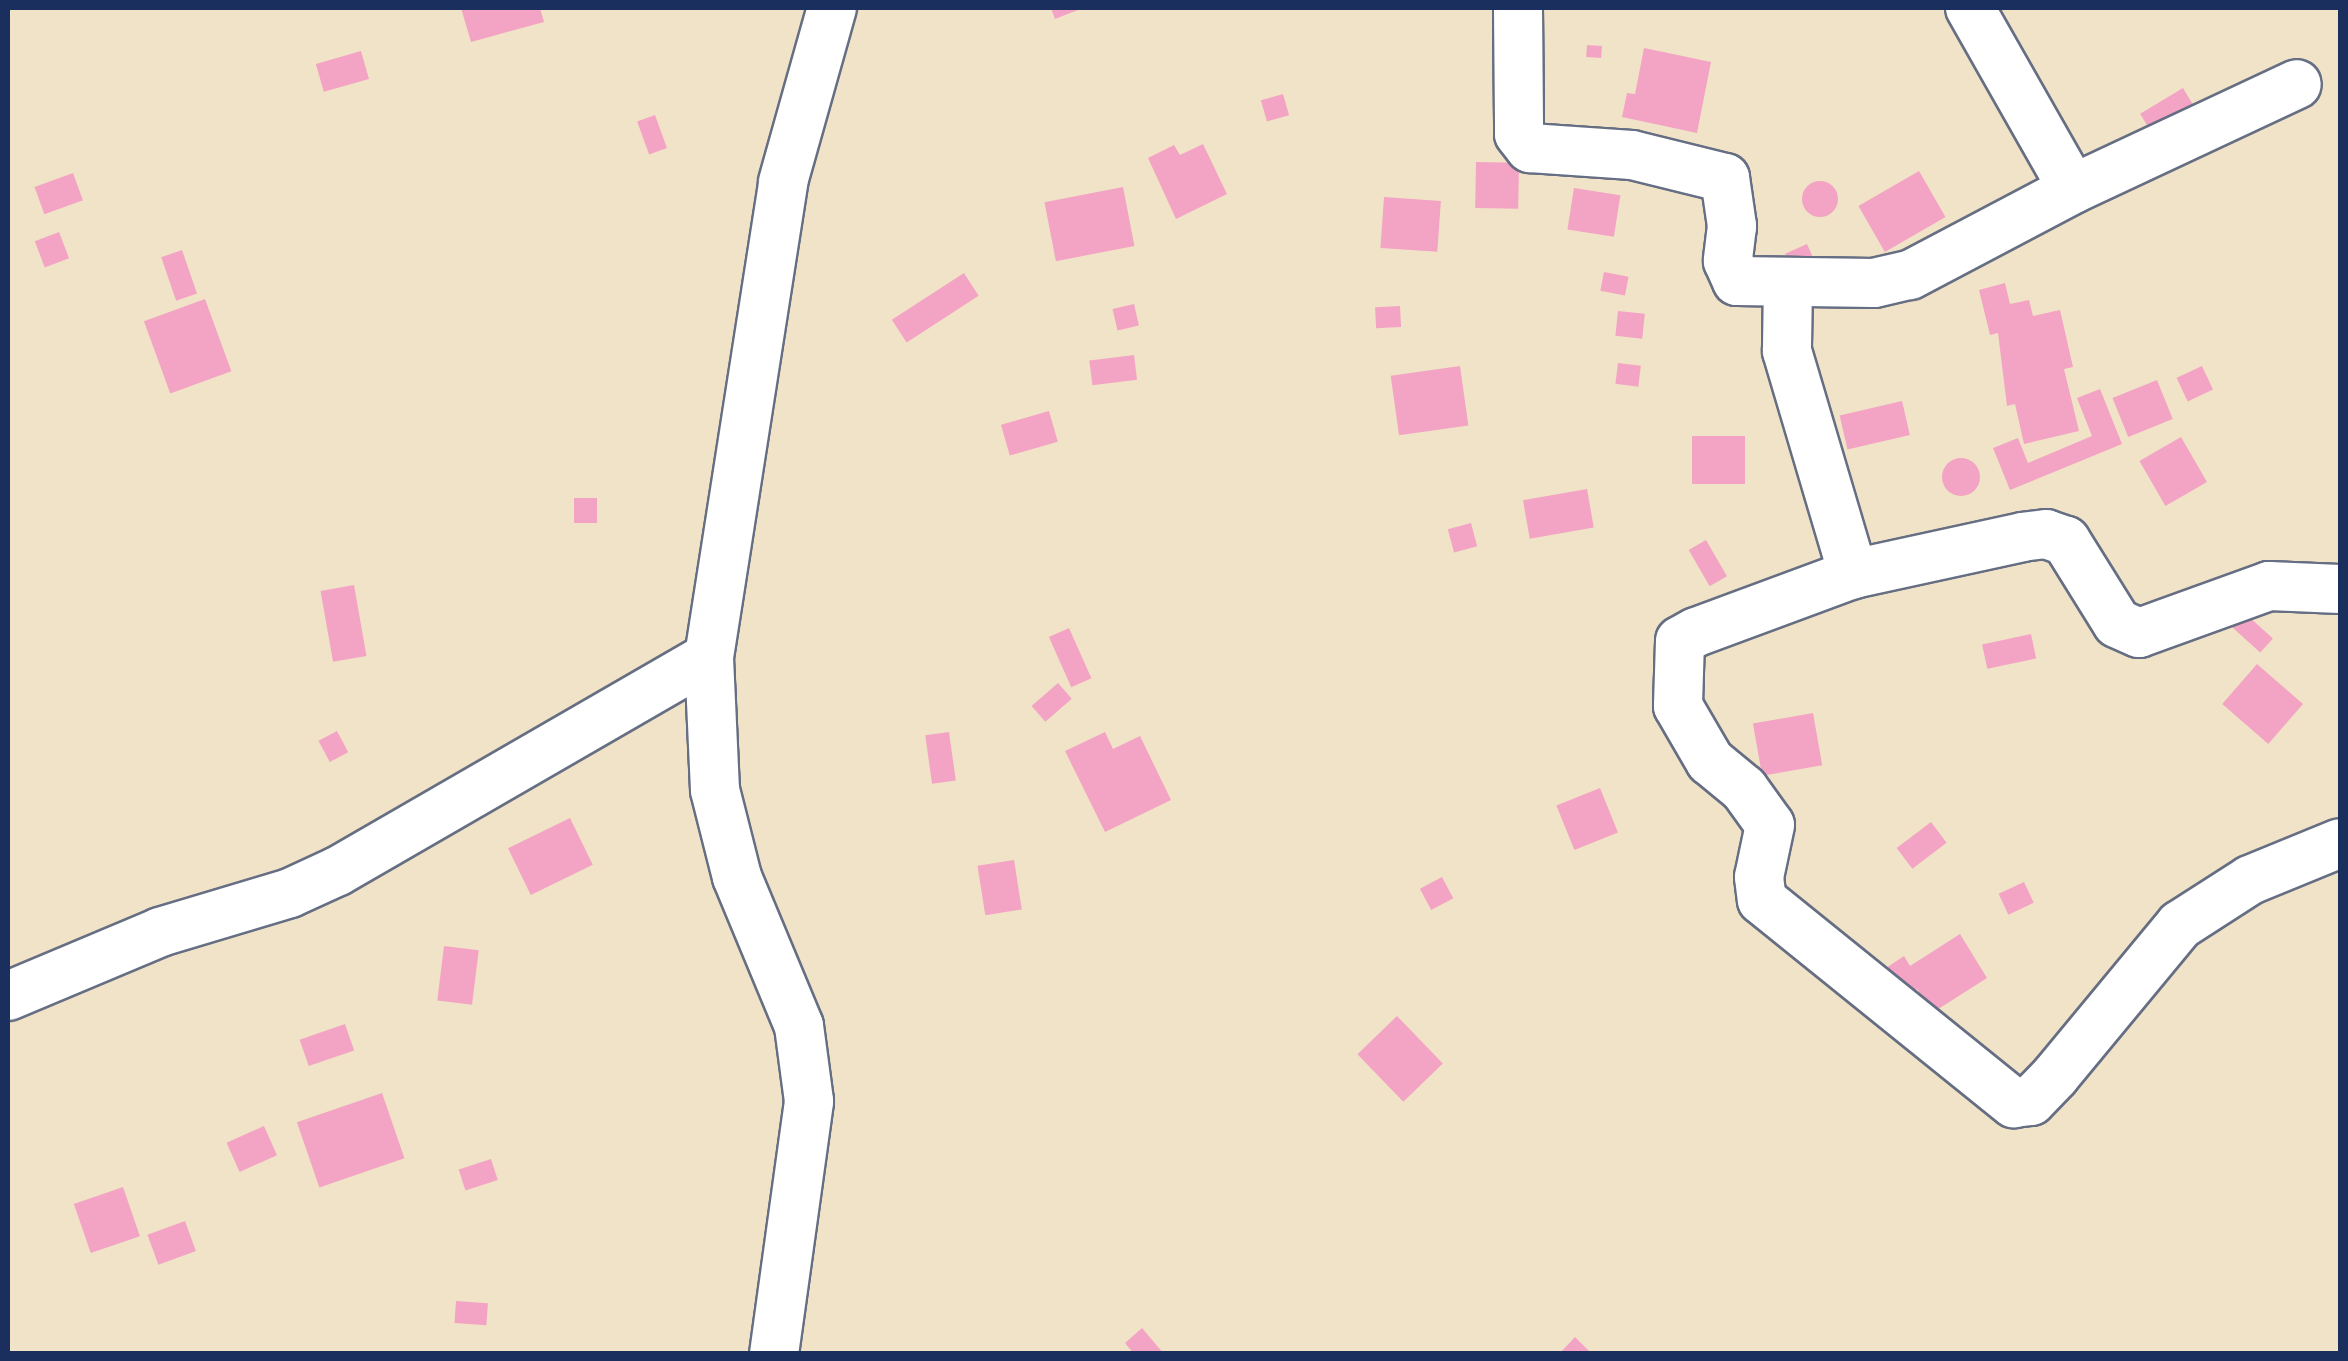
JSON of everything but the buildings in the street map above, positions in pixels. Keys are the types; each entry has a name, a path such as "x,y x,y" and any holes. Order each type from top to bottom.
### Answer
{"street":[{"path":"774,1354 808,1100 800,1026 736,876 714,790 709,657 783,182 832,8"},
{"path":"1518,8 1519,134 1530,148 1632,156 1725,178 1730,274 1736,281 1893,281 2073,189 2297,84"},
{"path":"1970,8 2073,189"},
{"path":"1788,284 1787,350 1853,574"},
{"path":"2340,589 2269,586 2138,633 2117,623 2066,541 2046,534 1853,574 1680,641 1678,706 1710,761 1744,789 1770,825 1759,877 1762,900 2014,1102 2030,1101 2055,1076 2180,925 2250,880 2340,843"},
{"path":"8,996 160,932 290,893 338,871 709,657"}]}
